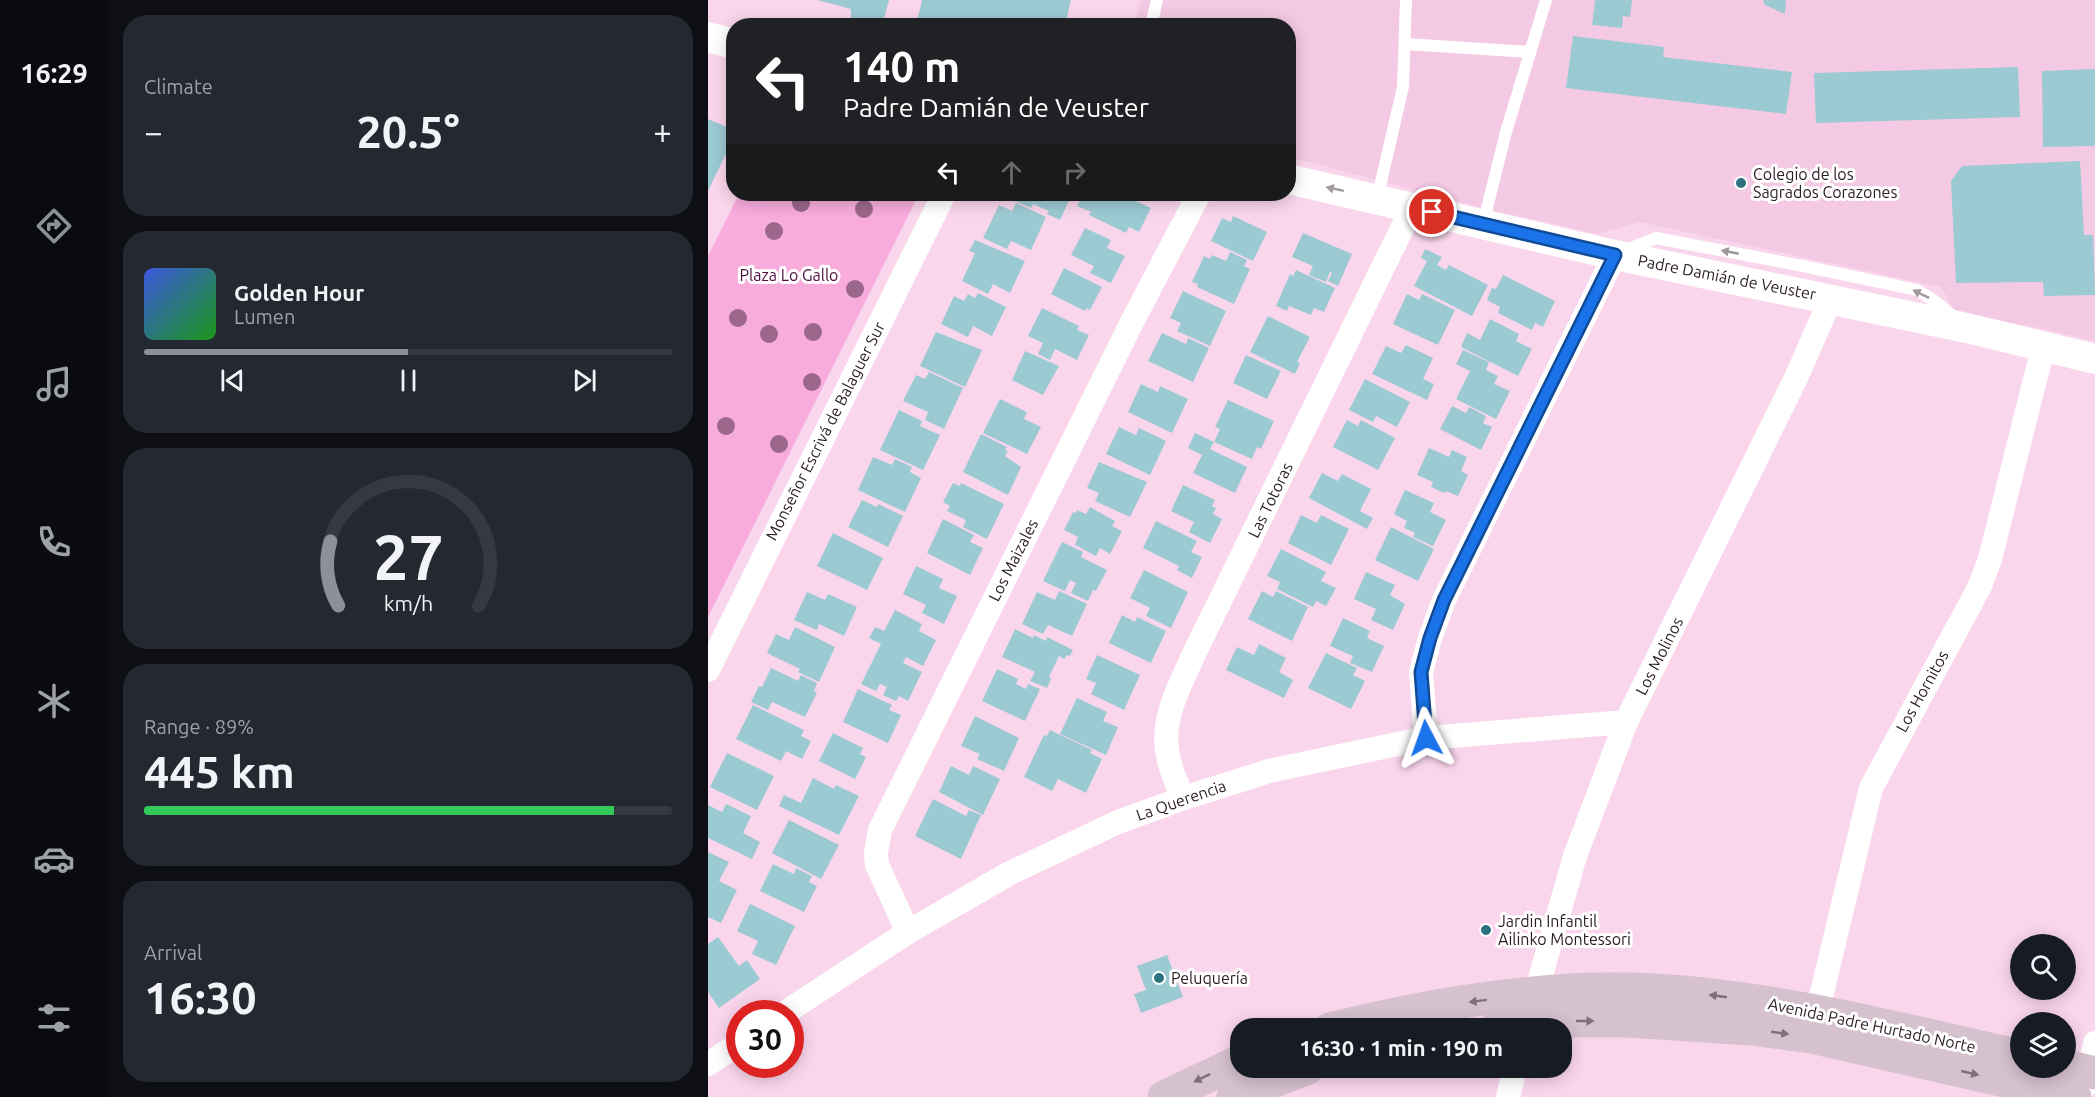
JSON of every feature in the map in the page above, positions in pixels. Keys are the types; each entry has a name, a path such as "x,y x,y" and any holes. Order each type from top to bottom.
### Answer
{"main road":[{"name":"Avenida Padre Hurtado Norte","path":"1380,1018 1425,1008 1581,990 1632,989 1711,995 1814,1024 2084,1074"},
{"name":"Avenida Padre Hurtado Norte","path":"1572,1021 1814,1024 2010,1054"},
{"path":"1164,1097 1230,1066"},
{"path":"1233,1097 1282,1078"}],"street":[{"path":"708,37 726,42"},
{"name":"Padre Damián de Veuster","path":"1296,181 1615,255 1832,298 1967,328 2095,360"},
{"name":"Monseñor Escrivá de Balaguer Sur","path":"708,670 941,201"},
{"name":"Los Maizales","path":"908,932 877,865 876,852 880,830 1194,201"},
{"name":"Las Totoras","path":"1184,798 1168,757 1166,741 1169,711 1193,656 1412,208"},
{"path":"1426,738 1421,672 1444,600 1615,255"},
{"name":"Los Molinos","path":"1529,1018 1575,856 1626,722 1792,388 1832,298"},
{"name":"Los Hornitos","path":"1814,1024 1871,788 1980,586 1992,550 2043,348"},
{"name":"La Querencia","path":"804,1000 908,932 1010,873 1118,822 1184,798 1269,771 1426,738 1626,722"},
{"path":"708,1064 726,1052"},
{"path":"1508,1097 1513,1078"}],"lane":[{"path":"1153,18 1157,0"},
{"path":"1377,199 1403,87 1406,0"},
{"path":"1483,224 1503,142 1546,0"},
{"path":"1405,44 1530,52"},
{"path":"1615,255 1656,238 1803,266 1917,290 1936,302 1967,328"}],"shaded area":[{"name":"Colegio de los Sagrados Corazones","path":"1141,0 2095,0 2095,341 1956,313 1941,287 1640,222 1598,234 1487,209 1296,159 1296,18 1136,18"}],"green space":[{"name":"Plaza Lo Gallo","path":"736,201 916,201 708,617 708,256"}],"building":[{"path":"817,0 889,0 884,18 851,18 851,9"},
{"path":"922,0 1071,0 1067,18 918,18"},
{"path":"1595,0 1632,0 1630,17 1623,16 1622,28 1592,25"},
{"path":"1763,0 1786,0 1785,14 1765,5"},
{"path":"1573,36 1664,47 1663,57 1792,72 1786,114 1566,88"},
{"path":"2018,67 2020,117 1816,123 1814,73"},
{"path":"2095,69 2095,146 2043,147 2042,71"},
{"path":"708,119 726,127 726,154 708,191"},
{"path":"2080,161 2084,235 2093,235 2095,295 2044,296 2043,282 1956,283 1951,181 1962,166"},
{"path":"1016,201 1069,201 1060,220 1047,214 1049,211 1033,204 1031,208"},
{"path":"1080,201 1136,201 1151,208 1139,232 1129,227 1126,233 1089,215 1091,212 1077,206"},
{"path":"1016,203 1046,217 1031,250 1011,241 1007,249 983,238 999,205 1012,211"},
{"path":"1233,216 1267,232 1253,261 1211,241 1222,218 1231,222"},
{"path":"1085,228 1111,240 1107,248 1125,256 1111,283 1090,273 1094,266 1071,255"},
{"path":"1303,233 1352,254 1338,286 1328,281 1332,273 1330,272 1326,282 1309,275 1313,266 1292,257"},
{"path":"975,240 1025,261 1010,293 993,284 988,294 962,281 975,253 969,251"},
{"path":"1425,249 1442,257 1437,265 1446,270 1449,265 1488,285 1472,316 1414,286 1427,261 1421,258"},
{"path":"1230,252 1247,260 1244,266 1250,269 1234,304 1197,287 1198,284 1192,282 1204,256 1210,259 1212,255 1226,261"},
{"path":"1064,268 1102,287 1090,310 1086,308 1085,311 1051,294"},
{"path":"1296,270 1335,288 1324,312 1314,308 1311,315 1289,306 1287,311 1276,306 1290,274 1293,276"},
{"path":"1503,275 1555,301 1543,327 1535,323 1532,330 1498,313 1500,307 1487,300 1492,288 1496,289"},
{"path":"1183,291 1226,311 1210,346 1177,331 1181,323 1170,318"},
{"path":"978,293 1006,307 992,336 973,326 968,337 941,324 954,296 964,301 968,294 975,298"},
{"path":"1407,294 1419,300 1422,294 1455,310 1438,345 1393,324"},
{"path":"1042,308 1079,326 1077,330 1089,335 1077,360 1055,349 1050,360 1038,354 1043,343 1028,336"},
{"path":"1268,316 1310,337 1297,362 1300,363 1295,374 1250,352"},
{"path":"1490,319 1519,334 1516,341 1532,349 1518,376 1461,347 1467,333 1480,340"},
{"path":"936,332 982,350 965,387 920,366"},
{"path":"1162,333 1186,344 1188,338 1209,348 1193,382 1148,361"},
{"path":"1406,345 1433,358 1423,379 1434,384 1427,400 1372,374 1386,346 1401,353"},
{"path":"1463,350 1489,362 1486,370 1498,376 1494,384 1510,391 1496,419 1456,399 1470,371 1456,364"},
{"path":"1025,351 1059,366 1043,395 1012,380"},
{"path":"1246,355 1281,371 1267,399 1233,383"},
{"path":"929,372 963,388 944,429 925,420 928,412 903,401 916,375 925,379"},
{"path":"1365,379 1410,402 1397,427 1376,416 1373,422 1349,410"},
{"path":"1141,384 1158,392 1160,386 1188,399 1172,433 1128,412"},
{"path":"1000,399 1027,412 1024,419 1041,427 1027,454 983,433"},
{"path":"1228,400 1274,421 1261,449 1257,447 1252,459 1214,442 1220,429 1215,427"},
{"path":"1452,406 1466,413 1469,407 1486,416 1483,423 1492,427 1481,450 1440,429"},
{"path":"899,410 922,421 920,426 940,435 923,470 880,450"},
{"path":"1347,420 1358,426 1361,420 1395,438 1378,470 1333,447"},
{"path":"1119,427 1136,435 1139,428 1166,441 1150,475 1106,454"},
{"path":"1195,433 1214,442 1210,449 1247,467 1235,493 1193,473 1202,455 1188,448"},
{"path":"981,434 1007,447 1005,450 1008,451 1005,456 1021,467 1008,495 963,472"},
{"path":"1429,448 1449,457 1452,450 1467,457 1461,471 1468,475 1458,496 1431,487 1433,482 1417,475"},
{"path":"873,457 892,465 895,459 912,467 910,472 921,478 905,512 858,490"},
{"path":"1099,462 1147,482 1130,517 1095,501 1099,493 1087,488"},
{"path":"1322,473 1338,481 1342,474 1371,489 1360,511 1373,518 1367,529 1309,498"},
{"path":"953,483 960,486 961,483 1004,504 987,539 963,527 966,520 947,511 950,506 943,502"},
{"path":"1183,485 1215,500 1212,506 1216,508 1213,514 1222,519 1210,543 1189,532 1194,522 1171,511"},
{"path":"1405,490 1434,503 1430,512 1446,520 1433,546 1413,537 1415,533 1404,528 1407,521 1394,514"},
{"path":"862,500 877,507 878,504 903,516 888,547 848,527"},
{"path":"1090,507 1115,521 1112,526 1122,531 1110,554 1100,548 1096,556 1075,545 1078,537 1064,530 1073,512 1076,513 1077,510 1086,514"},
{"path":"1301,515 1317,523 1321,515 1349,529 1331,565 1288,543"},
{"path":"943,519 974,535 970,542 983,548 970,575 927,553"},
{"path":"1156,521 1197,541 1191,552 1202,557 1192,578 1177,570 1179,566 1143,548"},
{"path":"1391,527 1434,549 1418,581 1375,560"},
{"path":"833,533 883,558 867,590 817,566"},
{"path":"1062,542 1083,552 1081,557 1107,570 1088,601 1071,593 1076,583 1070,580 1065,591 1043,581"},
{"path":"1281,549 1326,572 1321,581 1336,588 1326,606 1316,601 1313,607 1277,589 1280,582 1267,576"},
{"path":"916,566 943,579 939,588 957,596 944,624 922,613 926,605 903,594"},
{"path":"1144,570 1188,592 1171,628 1146,616 1150,608 1130,598"},
{"path":"1366,572 1395,585 1390,595 1405,604 1393,630 1371,620 1376,609 1354,599"},
{"path":"1059,591 1087,604 1072,636 1048,625 1043,634 1022,624 1037,592 1055,600"},
{"path":"1262,591 1273,597 1276,591 1308,607 1292,641 1248,619"},
{"path":"807,592 825,600 828,594 857,607 844,636 819,624 817,630 794,620"},
{"path":"895,610 922,624 919,631 936,640 923,666 906,657 903,663 922,672 908,701 899,696 896,701 883,695 887,687 880,684 876,691 861,684 881,644 869,638 875,627 884,631"},
{"path":"1122,615 1135,622 1137,617 1166,631 1151,663 1109,643"},
{"path":"1343,618 1370,631 1367,638 1384,646 1372,672 1350,663 1353,656 1330,646"},
{"path":"795,627 835,647 819,682 798,672 800,669 767,653 776,634 789,640"},
{"path":"1015,629 1033,638 1034,635 1046,641 1047,637 1073,650 1070,656 1067,655 1064,659 1059,656 1049,677 1051,679 1047,688 1030,681 1035,672 1002,657"},
{"path":"1259,644 1286,658 1279,672 1293,680 1284,698 1226,670 1237,647 1254,655"},
{"path":"1326,653 1357,668 1353,675 1365,681 1351,709 1308,688"},
{"path":"1097,655 1140,675 1124,710 1091,694 1096,683 1086,679"},
{"path":"771,668 798,681 801,675 817,683 814,691 817,693 805,717 772,702 768,710 751,702 759,686 762,687"},
{"path":"997,669 1018,679 1016,684 1026,689 1028,684 1040,689 1025,721 982,701"},
{"path":"858,689 892,705 889,710 901,715 888,743 843,722"},
{"path":"1077,698 1107,712 1103,721 1118,727 1106,755 1060,734"},
{"path":"753,705 804,730 801,736 811,741 802,759 786,751 781,761 736,739"},
{"path":"975,716 1019,738 1004,771 977,759 980,754 961,746"},
{"path":"1050,730 1092,750 1090,753 1102,759 1086,793 1058,779 1052,791 1024,777 1044,735 1047,736"},
{"path":"833,733 863,748 860,754 866,757 855,779 819,761"},
{"path":"727,753 774,776 757,810 710,787"},
{"path":"951,766 969,775 973,766 1000,779 983,815 939,792"},
{"path":"813,778 834,789 836,785 859,796 839,835 779,806 784,795 801,803"},
{"path":"933,799 966,816 969,810 981,815 961,859 915,836"},
{"path":"726,804 751,816 743,833 760,842 752,859 708,838 708,805 722,812"},
{"path":"789,820 839,845 821,879 772,853"},
{"path":"708,852 729,862 719,881 737,890 721,923 708,917"},
{"path":"773,864 794,874 796,868 812,876 809,882 817,886 804,912 760,891"},
{"path":"750,904 795,926 776,965 752,954 758,941 737,931"},
{"path":"718,937 739,966 747,960 760,979 730,1000 726,1000 726,1003 719,1008 708,992 708,944"},
{"name":"Peluquería","path":"1167,955 1183,997 1141,1013 1134,994 1146,990 1137,966"}],"place":[{"name":"Colegio de los Sagrados Corazones","path":"1741,183"},
{"name":"Jardin Infantil Ailinko Montessori","path":"1486,930"},
{"name":"Peluquería","path":"1159,978"}],"route":[{"path":"1426,738 1421,672 1444,600 1615,255 1432,212"}]}
